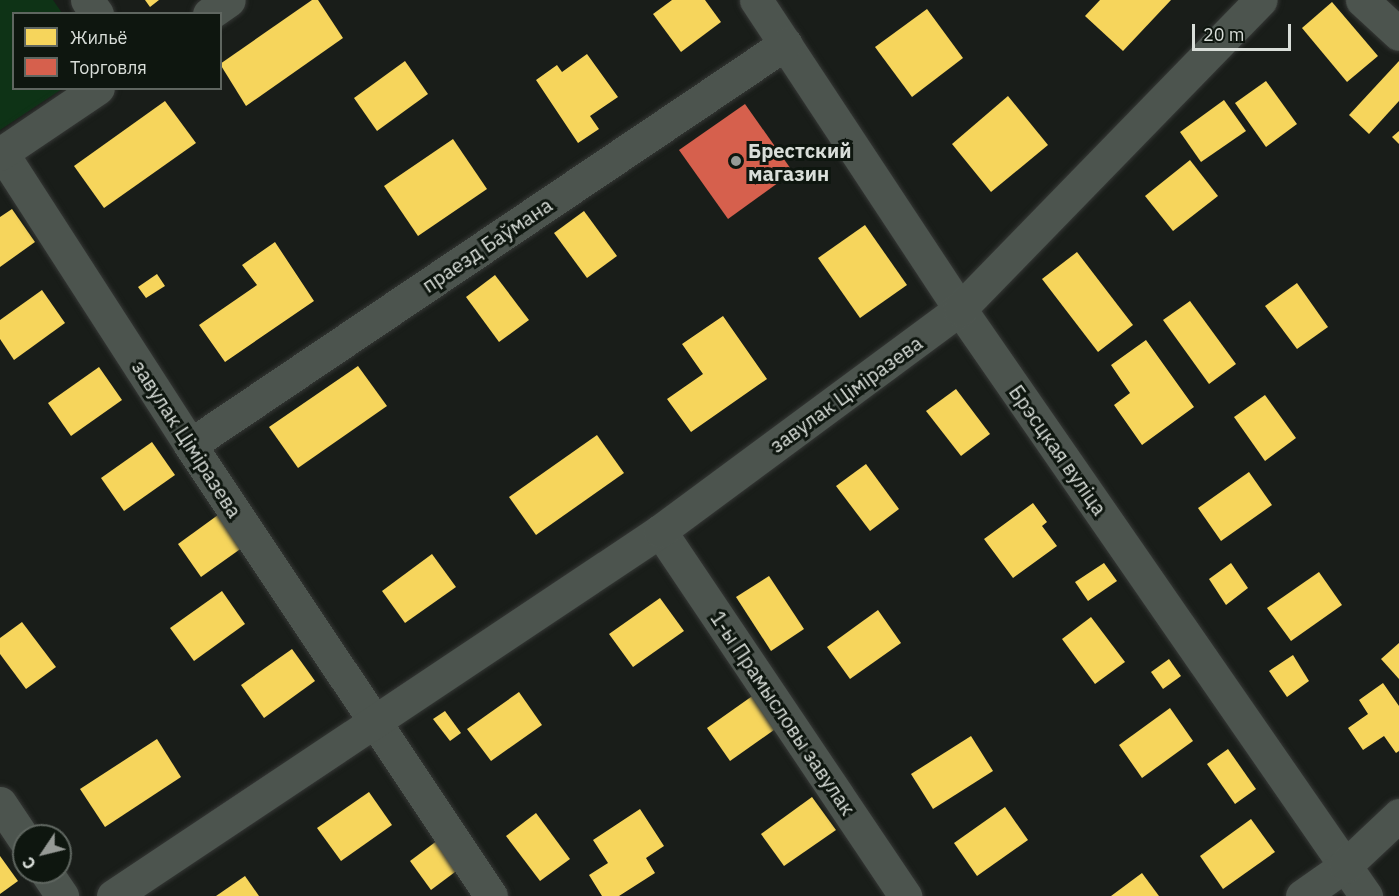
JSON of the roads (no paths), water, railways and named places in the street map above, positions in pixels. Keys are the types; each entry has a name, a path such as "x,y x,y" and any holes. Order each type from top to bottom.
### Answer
{"street":[{"path":"212,12 229,0"},
{"name":"Брэсцкая вуліца","path":"756,0 960,309 1366,896"},
{"name":"завулак Ціміразева","path":"112,896 660,531 960,309 1261,0"},
{"path":"1362,0 1399,34"},
{"name":"праезд Баўмана","path":"189,445 785,44"},
{"path":"1,153 95,90"},
{"name":"завулак Ціміразева","path":"1,153 189,445 491,896"},
{"name":"1-ы Прамысловы завулак","path":"660,531 905,896"},
{"path":"0,803 14,824"},
{"path":"1302,896 1346,866 1399,815"}],"place":[{"name":"Брестский магазин","path":"736,161"}]}
